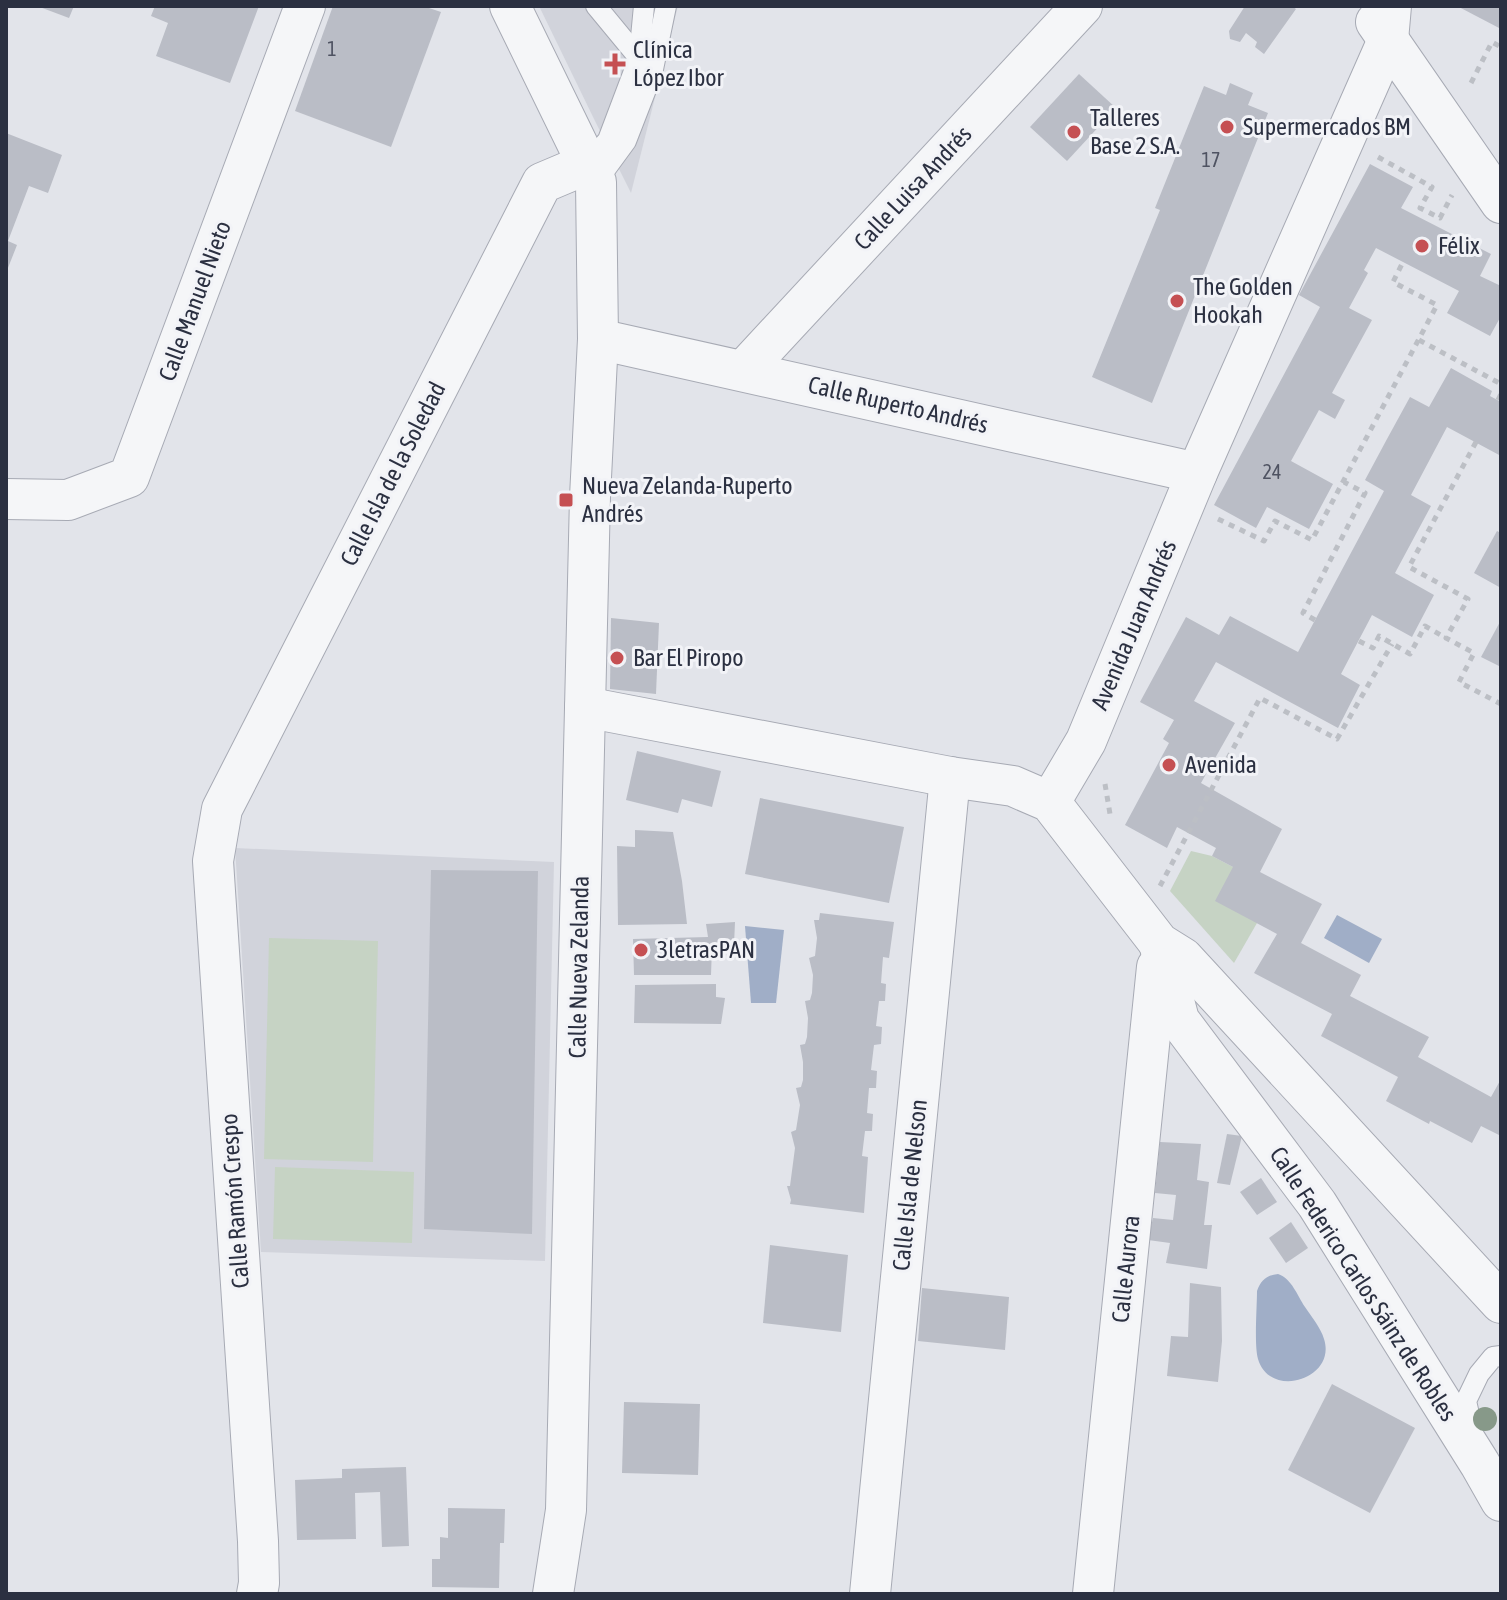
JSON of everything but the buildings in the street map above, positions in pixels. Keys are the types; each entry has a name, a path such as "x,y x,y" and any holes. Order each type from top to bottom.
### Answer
{"street":[{"name":"Calle Manuel Nieto","path":"6,499 68,500 129,477 305,6"},
{"path":"510,6 591,173"},
{"name":"Calle Luisa Andrés","path":"744,370 1082,6"},
{"path":"1364,6 1390,23 1501,203"},
{"name":"Avenida Juan Andrés","path":"1050,802 1086,741 1390,23"},
{"name":"Calle Nueva Zelanda","path":"553,1594 566,1510 590,497 598,339 591,173"},
{"name":"Calle Isla de la Soledad","path":"222,809 542,183 591,173"},
{"name":"Calle Ruperto Andrés","path":"598,339 744,370 1191,488"},
{"path":"585,707 950,777 1013,786 1050,802"},
{"name":"Calle Isla de Nelson","path":"870,1594 950,777"},
{"name":"Calle Federico Carlos Sáinz de Robles","path":"1050,802 1159,943 1183,958 1501,1303"},
{"name":"Calle Ramón Crespo","path":"222,809 213,861 258,1541 257,1594"},
{"name":"Calle Federico Carlos Sáinz de Robles","path":"1159,943 1179,1020 1317,1204 1501,1501"},
{"name":"Calle Aurora","path":"1093,1594 1159,943"}],"lane":[{"path":"596,6 639,58"},
{"path":"591,173 608,140 639,58 644,6"},
{"path":"591,173 626,141 652,74 666,6"},
{"path":"1480,1464 1466,1401 1479,1374 1493,1357 1501,1356"}],"path":[{"path":"1471,83 1492,42 1501,47"},
{"path":"1371,153 1432,187 1420,208 1440,218"},
{"path":"1427,221 1431,214"},
{"path":"1191,488 1264,541 1275,521 1312,540 1437,305 1393,282 1403,262"},
{"path":"1419,340 1501,384"},
{"path":"1446,638 1468,599 1409,567 1476,442"},
{"path":"1315,620 1303,613 1365,493 1344,482"},
{"path":"1359,641 1373,648 1379,636 1410,654 1425,626 1474,653 1459,682 1501,704"},
{"path":"1149,883 1158,892 1260,698 1337,739 1392,644"},
{"path":"1105,781 1111,820"}],"shaded area":[{"name":"Clínica López Ibor","path":"539,6 678,6 631,193 596,123"},
{"path":"235,848 554,862 545,1261 261,1252"}],"green space":[{"path":"1191,851 1212,856 1233,867 1257,923 1234,963 1170,891"},
{"path":"269,938 378,941 373,1162 264,1159"},
{"path":"275,1167 414,1172 412,1243 273,1239"}],"water":[{"path":"1337,915 1382,939 1369,963 1324,938"},
{"path":"745,926 784,930 776,1003 751,1003"},
{"path":"1278,1274 1294,1288 1324,1339 1325,1353 1321,1365 1312,1374 1288,1381 1275,1379 1265,1372 1257,1353 1257,1291 1265,1279"}],"place":[{"name":"Clínica López Ibor","path":"615,64"},
{"name":"Supermercados BM","path":"1227,127"},
{"name":"Talleres Base 2 S.A.","path":"1074,132"},
{"name":"Félix","path":"1422,246"},
{"name":"The Golden Hookah","path":"1177,301"},
{"name":"Nueva Zelanda-Ruperto Andrés","path":"566,500"},
{"name":"Bar El Piropo","path":"617,658"},
{"name":"Avenida","path":"1169,765"},
{"name":"3letrasPAN","path":"641,950"}]}
